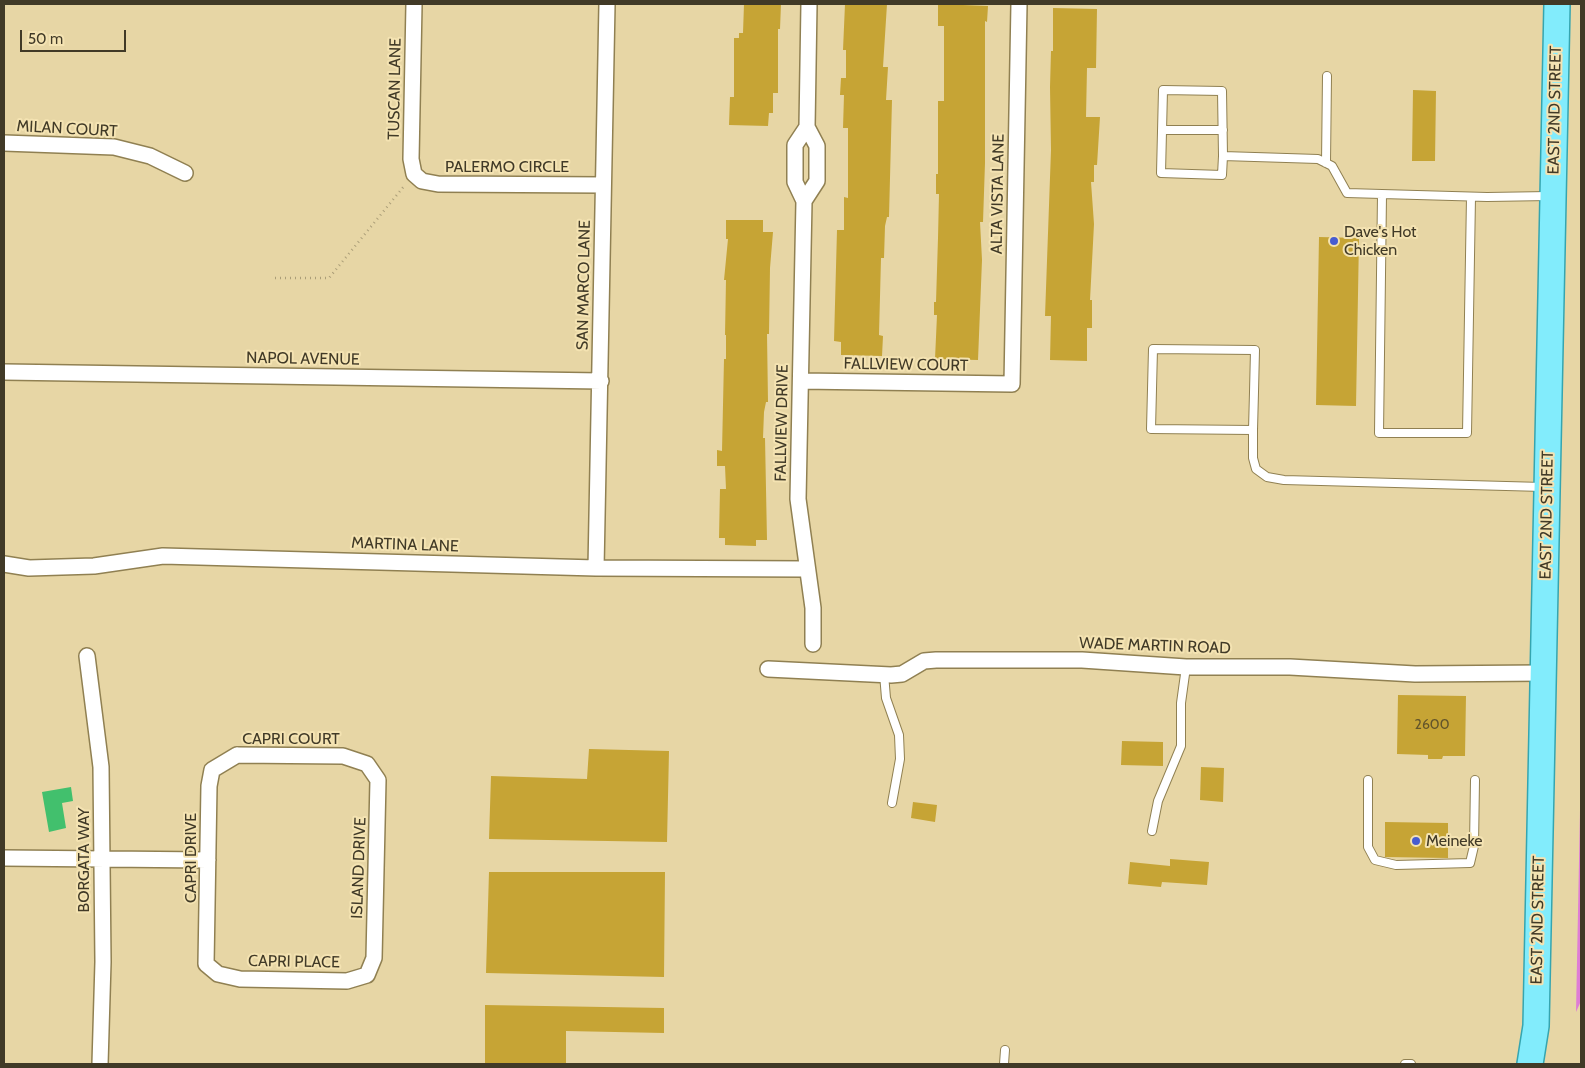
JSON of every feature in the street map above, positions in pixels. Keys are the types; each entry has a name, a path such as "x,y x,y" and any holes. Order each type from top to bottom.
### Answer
{"main road":[{"name":"EAST 2ND STREET","path":"1540,1064 1536,1026 1557,4"},
{"name":"EAST 2ND STREET","path":"1530,1064 1536,1026"}],"street":[{"name":"TUSCAN LANE","path":"414,4 411,159 414,174"},
{"name":"SAN MARCO LANE","path":"596,568 607,4"},
{"name":"FALLVIEW DRIVE","path":"804,201 817,181 817,146 807,127 809,4"},
{"name":"ALTA VISTA LANE","path":"1012,384 1019,4"},
{"name":"FALLVIEW DRIVE","path":"807,127 795,146 795,182 804,201 798,499 806,569 813,608 813,644"},
{"name":"MILAN COURT","path":"4,143 114,147 150,156 185,173"},
{"name":"PALERMO CIRCLE","path":"414,174 422,181 438,184 603,185"},
{"name":"NAPOL AVENUE","path":"4,372 601,381"},
{"name":"FALLVIEW COURT","path":"801,381 1012,384"},
{"name":"MARTINA LANE","path":"4,564 29,568 94,566 163,556 596,568 806,569"},
{"name":"BORGATA WAY","path":"87,656 101,767 103,962 100,1064"},
{"name":"WADE MARTIN ROAD","path":"768,669 902,674 924,661 936,660 1082,660 1186,667 1290,667 1415,674 1544,673"},
{"name":"CAPRI COURT","path":"225,760 237,755 343,756 367,764 378,780"},
{"name":"CAPRI DRIVE","path":"206,964 209,786 212,770 225,760"},
{"name":"ISLAND DRIVE","path":"374,958 378,780"},
{"path":"4,858 208,860"},
{"name":"CAPRI PLACE","path":"206,964 218,974 240,979 347,981 367,975 374,958"}],"lane":[{"path":"1326,163 1327,76"},
{"path":"1163,90 1222,91 1222,174 1161,174 1162,130 1163,90"},
{"path":"1162,130 1222,130"},
{"path":"1223,156 1318,159 1332,166 1347,193 1471,197 1553,196"},
{"path":"1382,195 1379,433 1467,434 1471,197"},
{"path":"1253,430 1151,429 1153,349 1255,350 1253,458 1256,469 1267,477 1293,480 1548,487"},
{"path":"1152,831 1158,801 1181,746 1181,703 1186,667"},
{"path":"884,674 886,698 899,735 900,759 892,803"},
{"path":"1368,780 1368,847 1375,860 1396,865 1470,863 1474,846 1476,780"},
{"path":"1004,1064 1005,1050"},
{"path":"1404,1064 1411,1064"}],"path":[{"path":"275,278 329,278 414,174"}],"shaded area":[{"path":"1581,760 1581,1001 1576,1012"},
{"path":"71,787 73,801 62,803 66,828 49,832 42,792"}],"building":[{"path":"744,4 781,4 780,29 778,29 778,93 773,93 773,113 769,113 768,126 729,125 730,97 734,97 734,38 739,38 739,33 743,33"},
{"path":"845,4 887,4 883,67 888,67 886,100 892,100 889,217 887,217 885,226 884,258 881,258 879,335 883,336 882,356 841,355 841,342 834,341 837,230 844,230 844,197 848,198 848,128 843,128 844,95 840,95 841,78 846,78 846,50 843,50"},
{"path":"938,4 988,6 987,22 985,21 985,163 983,222 980,222 982,260 978,360 935,359 937,315 934,315 934,302 936,302 939,194 936,194 936,174 938,174 938,101 944,101 944,26 938,26"},
{"path":"1053,8 1097,9 1096,68 1087,68 1086,117 1100,117 1097,165 1094,165 1094,182 1091,182 1094,224 1090,300 1092,300 1092,328 1087,328 1087,361 1050,360 1051,316 1045,316 1051,150 1050,87 1051,51 1053,51"},
{"path":"1413,90 1436,91 1435,161 1412,161"},
{"path":"726,220 763,220 763,232 773,232 770,268 769,334 767,334 768,402 766,402 764,412 763,438 765,438 767,540 756,540 756,546 725,545 725,538 719,538 720,489 726,489 725,466 717,466 717,450 722,451 724,359 726,359 726,280 724,280 728,239 726,239"},
{"path":"1319,237 1359,238 1356,406 1316,405"},
{"path":"1398,695 1466,696 1465,756 1443,756 1442,759 1428,759 1428,755 1397,754"},
{"path":"1122,741 1163,742 1163,766 1121,765"},
{"path":"589,749 669,751 667,842 489,839 491,776 587,779"},
{"path":"1201,767 1224,768 1223,802 1200,800"},
{"path":"913,802 937,805 935,822 911,818"},
{"name":"Meineke","path":"1385,822 1448,823 1448,858 1385,857"},
{"path":"1170,859 1209,862 1207,885 1162,882 1161,887 1128,884 1130,862 1170,866"},
{"path":"489,872 665,872 664,977 486,973"},
{"path":"485,1005 664,1008 664,1033 566,1031 566,1064 485,1064"}],"place":[{"name":"Dave's Hot Chicken","path":"1334,241"},
{"name":"Meineke","path":"1416,841"}]}
